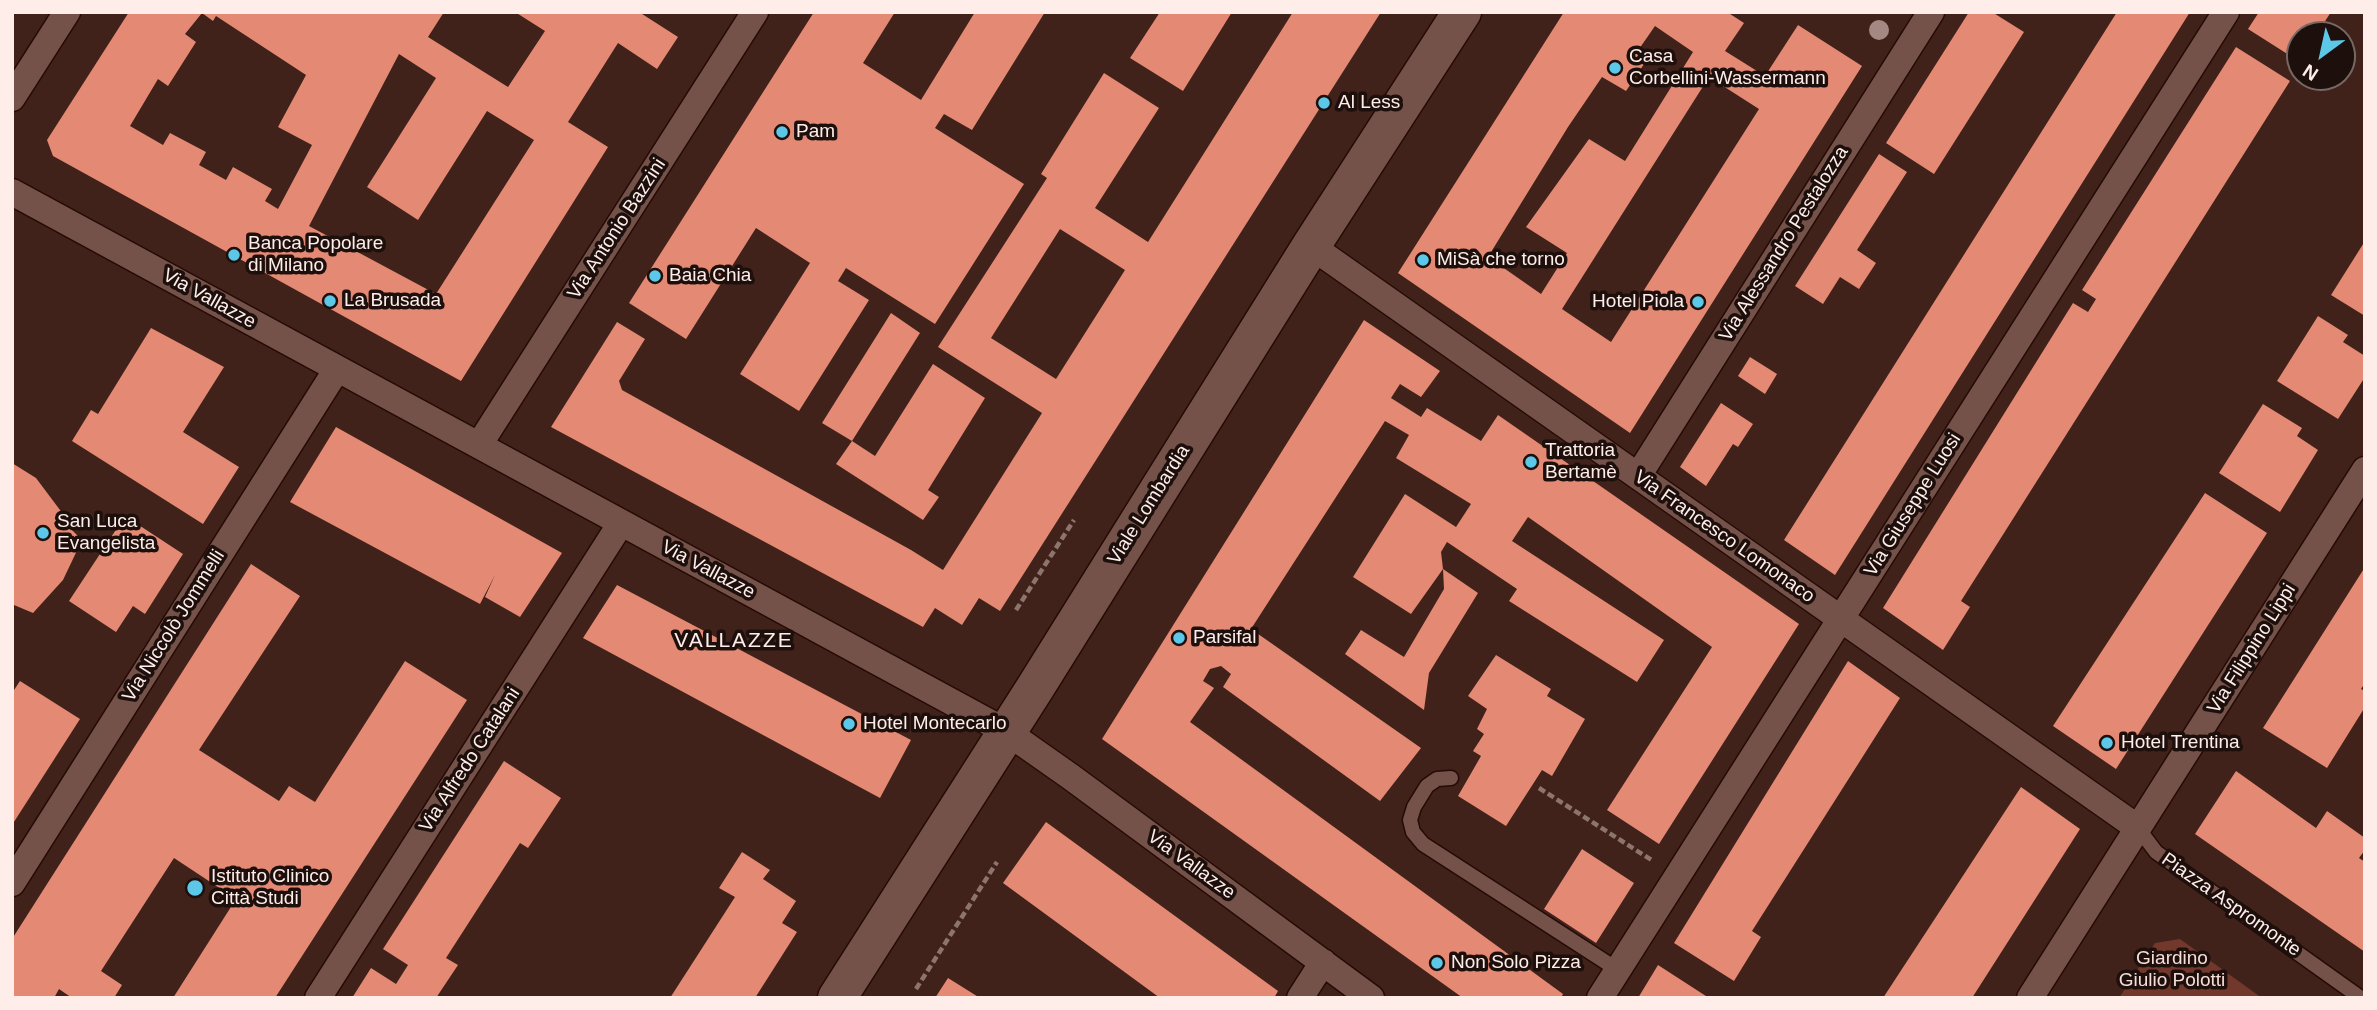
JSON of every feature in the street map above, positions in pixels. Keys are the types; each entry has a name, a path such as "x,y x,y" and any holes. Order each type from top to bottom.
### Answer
{"street":[{"path":"12,99 67,12"},
{"name":"Via Antonio Bazzini","path":"479,445 755,12"},
{"name":"Viale Lombardia","path":"837,998 1311,246 1462,12"},
{"name":"Via Alessandro Pestalozza","path":"1638,476 1931,12"},
{"name":"Via Giuseppe Luosi","path":"1600,998 2226,12"},
{"name":"Via Vallazze","path":"12,192 1007,732 1371,998"},
{"name":"Via Francesco Lomonaco","path":"1311,246 2138,828"},
{"name":"Via Niccolò Jommelli","path":"12,883 337,369"},
{"name":"Via Filippino Lippi","path":"2138,828 2365,470"},
{"name":"Via Alfredo Catalani","path":"318,998 621,523"},
{"path":"2030,998 2138,828"},
{"path":"1300,998 1323,962"}],"lane":[{"path":"1451,778 1437,779 1427,786 1413,807 1410,820 1413,832 1423,844 1618,970"},
{"name":"Piazza Aspromonte","path":"2138,828 2156,852 2358,996"}],"path":[{"path":"1016,610 1074,520"},
{"path":"1539,788 1677,876"},
{"path":"916,989 997,862"}],"green space":[{"name":"Giardino Giulio Polotti","path":"2180,939 2262,998 2119,998 2155,943"}],"building":[{"path":"129,12 444,12 428,37 508,87 545,31 515,12 639,12 678,37 657,69 618,43 568,122 608,147 461,381 53,156 47,140","holes":["202,13 213,21 216,16 306,75 278,127 312,145 278,209 265,201 272,189 233,167 226,180 199,165 206,152 170,133 163,145 130,126 158,79 168,86 196,42 185,34","399,54 436,78 367,187 418,220 487,111 534,140 436,294 309,226"]},
{"path":"814,12 895,12 863,63 921,100 975,12 1045,12 972,130 944,114 935,128 1024,184 935,324 846,268 838,281 869,300 799,411 740,374 810,263 756,228 686,339 629,303"},
{"path":"1160,12 1232,12 1183,91 1130,58"},
{"path":"1293,12 1381,12 1000,611 979,598 962,625 935,608 923,627 551,427 617,322 645,339 619,381 622,390 943,570 1042,413 938,347 1047,178 1041,174 1104,73 1159,108 1095,208 1148,242","holes":["1060,229 1125,270 1056,379 991,338"]},
{"path":"1564,12 1727,12 1744,23 1725,51 1765,76 1798,25 1862,66 1630,433 1398,273","holes":["1655,26 1693,52 1625,161 1589,139 1526,227 1567,253 1541,294 1488,257 1602,77 1626,91 1648,58 1637,52","1709,77 1759,109 1611,342 1562,309"]},
{"path":"1969,12 1992,12 2024,32 1934,174 1886,143"},
{"path":"2117,12 2190,12 1835,575 1784,540"},
{"path":"2259,12 2331,12 2325,21 2286,21 2286,53 2248,29"},
{"path":"2236,47 2286,78 2286,87 1961,601 1970,607 1943,650 1883,608 2073,303 2088,312 2096,299 2082,290"},
{"path":"1879,154 1907,172 1857,250 1876,263 1859,289 1840,277 1823,304 1795,286"},
{"path":"2365,241 2365,316 2331,295"},
{"path":"891,313 920,333 852,441 822,423"},
{"path":"2318,316 2348,335 2343,342 2365,356 2365,377 2338,419 2277,381"},
{"path":"1364,320 1440,371 1421,397 1400,384 1391,398 1421,417 1427,408 1481,441 1498,415 1799,624 1659,844 1607,810 1712,647 1528,517 1512,541 1664,640 1637,682 1509,601 1517,589 1447,542 1441,552 1443,569 1411,614 1353,577 1405,494 1456,527 1471,504 1396,458 1409,435 1385,421 1251,629 1421,748 1380,801 1223,687 1231,674 1221,666 1210,669 1203,681 1214,688 1190,722 1563,994 1561,998 1463,998 1102,739"},
{"path":"151,328 224,367 183,432 239,467 203,524 72,441 91,410 98,414"},
{"path":"1750,357 1777,374 1765,394 1738,376"},
{"path":"933,364 985,398 928,490 939,497 923,520 836,464 852,441 875,456"},
{"path":"1721,403 1753,424 1738,447 1733,444 1706,486 1680,467"},
{"path":"2263,404 2302,428 2297,436 2318,450 2280,512 2219,473"},
{"path":"336,427 562,553 520,617 485,597 495,575 480,604 290,502"},
{"name":"San Luca Evangelista","path":"12,463 36,478 69,522 67,525 82,540 63,580 33,613 14,605 12,607"},
{"path":"2205,493 2267,533 2116,769 2053,726"},
{"path":"125,516 183,554 145,614 133,606 116,632 69,601"},
{"name":"Istituto Clinico Città Studi","path":"251,564 300,596 199,750 279,801 289,786 315,802 405,661 467,700 275,998 173,998 236,899 174,858 101,971 122,985 114,998 72,998 59,989 54,998 12,998 12,939"},
{"path":"2365,567 2365,683 2361,689 2365,691 2365,707 2327,768 2263,728"},
{"path":"1443,569 1478,593 1429,673 1424,710 1345,654 1361,630 1404,657 1444,589"},
{"path":"617,585 911,740 880,798 583,638"},
{"path":"1496,655 1551,689 1547,696 1585,719 1552,776 1542,770 1506,826 1458,796 1481,756 1473,751 1484,734 1477,729 1487,709 1468,696"},
{"path":"1848,661 1900,698 1752,931 1761,937 1734,981 1674,943"},
{"path":"20,681 80,719 12,825 12,693"},
{"path":"504,761 561,798 528,848 520,843 446,958 458,965 436,998 352,998 371,968 396,984 408,965 383,949"},
{"path":"2236,771 2316,828 2327,811 2365,838 2365,850 2359,858 2365,862 2365,952 2195,834"},
{"path":"2021,787 2080,829 1972,998 1883,998"},
{"path":"1046,822 1278,991 1274,998 1160,998 1003,883"},
{"path":"1582,849 1634,883 1596,943 1544,909"},
{"path":"742,852 770,870 763,879 796,901 782,923 797,932 755,998 670,998 735,897 719,888"},
{"path":"1658,965 1709,998 1638,998"},
{"path":"948,978 980,998 935,998"}],"place":[{"name":"Casa Corbellini-Wassermann","path":"1615,68"},
{"name":"Al Less","path":"1324,103"},
{"name":"Pam","path":"782,132"},
{"name":"Banca Popolare di Milano","path":"234,255"},
{"name":"MiSà che torno","path":"1423,260"},
{"name":"Baia Chia","path":"655,276"},
{"name":"La Brusada","path":"330,301"},
{"name":"Hotel Piola","path":"1698,302"},
{"name":"Trattoria Bertamè","path":"1531,462"},
{"name":"San Luca Evangelista","path":"43,533"},
{"name":"Parsifal","path":"1179,638"},
{"name":"Hotel Montecarlo","path":"849,724"},
{"name":"Hotel Trentina","path":"2107,743"},
{"name":"Istituto Clinico Città Studi","path":"195,888"},
{"name":"Non Solo Pizza","path":"1437,963"}],"district":[{"name":"VALLAZZE","path":"734,641"}]}
